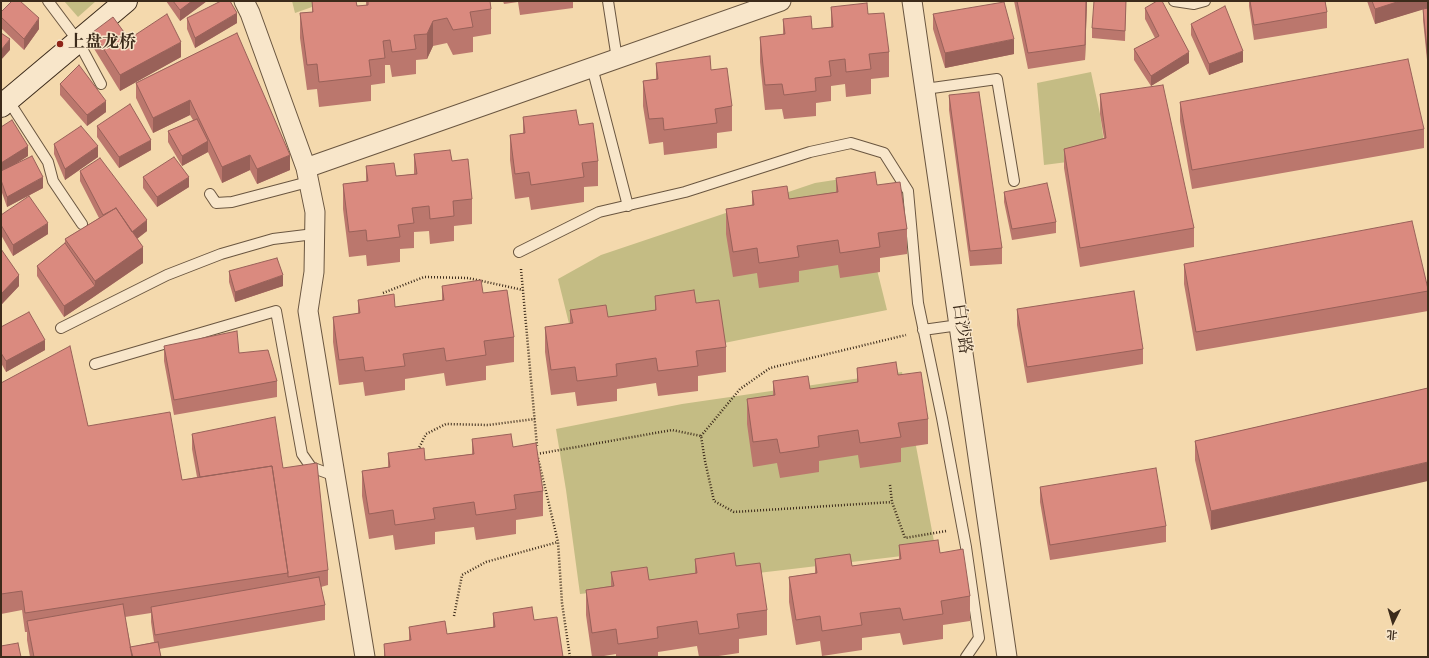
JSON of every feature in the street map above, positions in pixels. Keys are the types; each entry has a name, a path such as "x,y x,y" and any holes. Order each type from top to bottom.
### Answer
{"street":[{"path":"4,103 126,1"},
{"path":"244,1 250,13 307,175 314,212 314,272 308,310 365,657"},
{"path":"307,175 592,67 781,1"},
{"name":"白沙路","path":"912,1 1007,657"}],"lane":[{"path":"48,1 78,41 101,84"},
{"path":"608,1 617,59"},
{"path":"1174,1 1194,4 1205,1"},
{"path":"592,67 628,206"},
{"path":"925,90 996,78 1014,181"},
{"path":"4,103 48,162 54,181 82,224"},
{"path":"519,252 599,212 685,192 810,152 851,143 884,153 908,191 918,303 942,418 962,528 979,638 966,657"},
{"path":"210,194 216,203 232,202 307,175"},
{"path":"61,328 167,275 221,254 273,239 314,234"},
{"path":"95,364 276,311 302,454 311,467 335,476"},
{"path":"924,330 959,325"}],"path":[{"path":"519,252 537,454 558,542 562,603 570,657"},
{"path":"383,294 424,277 468,278 523,290"},
{"path":"892,502 734,512 714,501 701,436 740,389 770,368 924,330"},
{"path":"417,452 426,434 446,424 488,425 534,419"},
{"path":"537,454 672,430 701,436"},
{"path":"890,485 892,502 905,538 962,528"},
{"path":"454,616 462,575 486,562 558,542"}],"shaded area":[{"path":"64,1 96,1 78,17"},
{"path":"292,1 329,1 295,13"},
{"path":"1091,72 1100,114 1106,157 1044,165 1037,83"},
{"path":"854,177 887,310 581,372 558,279 601,255 815,183"},
{"path":"902,372 936,552 580,594 556,429 682,404"}],"building":[{"path":"12,1 20,1 39,18 24,39 1,17 1,12"},
{"path":"173,1 192,1 180,10"},
{"path":"221,1 230,1 237,13 195,38 187,18"},
{"path":"312,1 356,1 357,6 368,5 368,1 490,1 491,9 470,12 473,27 453,30 447,18 433,21 427,34 414,35 416,49 392,52 390,40 383,41 385,58 369,60 371,76 319,82 317,64 307,65 300,13 313,12"},
{"path":"1017,1 1086,1 1085,45 1028,53"},
{"path":"1094,1 1126,1 1125,31 1092,28"},
{"path":"1157,1 1162,1 1189,52 1151,76 1134,49 1159,36 1145,8"},
{"path":"1250,1 1325,1 1327,12 1254,25"},
{"path":"1372,1 1400,1 1375,9"},
{"path":"1004,2 1014,39 945,53 933,14"},
{"path":"867,3 868,14 884,13 889,52 869,54 871,69 846,72 845,59 829,61 831,76 815,78 816,91 784,95 782,84 765,85 760,37 785,34 783,19 811,16 812,29 833,27 831,7"},
{"path":"1225,6 1243,51 1209,64 1191,24"},
{"path":"1428,8 1428,60 1423,9"},
{"path":"167,14 181,42 120,75 93,32 113,17 129,39"},
{"path":"1,33 10,39 1,50"},
{"path":"237,33 290,155 257,169 250,155 222,167 190,100 153,118 136,83"},
{"path":"710,56 711,70 727,68 732,106 715,109 717,123 664,130 663,118 649,119 643,81 658,79 656,63"},
{"path":"1408,59 1424,129 1192,170 1180,102"},
{"path":"79,65 106,101 87,115 60,84"},
{"path":"1163,85 1194,228 1080,248 1064,149 1106,138 1100,94"},
{"path":"979,92 1002,248 970,251 949,95"},
{"path":"130,104 151,140 119,157 97,126"},
{"path":"576,110 579,125 593,123 598,161 582,163 584,177 531,185 529,172 515,174 510,135 525,133 523,117"},
{"path":"197,119 208,141 182,156 168,131"},
{"path":"12,120 28,146 1,163 1,127"},
{"path":"81,126 98,146 65,169 54,144"},
{"path":"450,150 452,161 468,159 472,199 453,201 454,216 430,219 429,206 412,208 414,223 398,225 400,237 367,241 366,230 349,232 343,184 368,181 366,166 394,163 396,176 417,174 414,154"},
{"path":"32,156 43,177 7,197 1,180 1,171"},
{"path":"174,157 189,177 157,197 143,177"},
{"path":"100,158 147,220 132,232 116,208 103,215 80,171"},
{"path":"875,172 877,185 900,182 907,229 878,233 880,247 840,253 838,240 797,246 799,257 759,263 757,248 733,252 726,209 754,205 752,191 787,186 789,199 838,192 836,178"},
{"path":"1047,183 1056,222 1012,229 1004,192"},
{"path":"29,196 48,223 13,245 1,225 1,215"},
{"path":"116,208 143,247 95,281 65,239"},
{"path":"1412,221 1428,291 1196,332 1184,264"},
{"path":"65,243 95,286 64,306 37,266"},
{"path":"1,249 19,275 2,293 1,292"},
{"path":"277,258 283,275 235,292 229,271"},
{"path":"481,280 483,293 507,290 514,337 484,341 486,355 446,361 444,348 403,354 405,366 365,371 363,357 339,360 333,317 360,313 358,300 394,294 395,307 444,300 442,286"},
{"path":"694,290 696,303 719,300 726,347 696,351 698,366 658,371 656,358 616,364 617,376 577,381 575,367 551,370 545,327 573,323 570,310 606,305 608,317 656,310 655,296"},
{"path":"1134,291 1143,349 1027,367 1017,309"},
{"path":"29,312 45,340 6,361 1,353 1,327"},
{"path":"237,331 239,353 268,350 277,381 174,400 164,346"},
{"path":"70,346 88,426 170,412 182,480 272,466 288,573 25,613 22,591 1,594 1,383"},
{"path":"896,362 898,375 921,372 928,419 898,423 901,437 860,443 858,430 818,436 819,447 780,453 777,439 753,442 747,399 775,395 773,381 808,376 810,389 858,382 857,368"},
{"path":"1428,388 1428,462 1211,511 1195,441"},
{"path":"275,417 283,468 317,463 328,570 288,577 272,466 200,477 192,434"},
{"path":"511,434 513,447 536,443 543,491 514,495 516,509 476,515 474,502 433,508 435,519 395,525 393,510 369,514 362,471 390,467 388,453 424,448 425,460 474,454 472,439"},
{"path":"1156,468 1166,526 1050,545 1040,487"},
{"path":"938,540 940,553 963,549 970,596 941,601 943,614 903,620 900,608 860,613 862,625 822,631 820,616 796,620 789,577 817,573 815,559 850,554 852,566 901,559 899,545"},
{"path":"734,553 736,566 760,563 767,610 737,614 739,628 699,634 697,621 657,627 658,638 618,644 616,629 592,633 586,590 614,586 611,572 647,567 649,580 697,573 695,559"},
{"path":"319,577 325,605 155,635 151,607"},
{"path":"123,604 132,657 34,657 27,621"},
{"path":"532,607 534,620 557,617 563,657 385,657 384,644 411,640 409,627 445,621 447,634 495,627 493,613"},
{"path":"158,642 161,657 133,657 130,647"},
{"path":"18,643 21,657 1,657 1,646"}],"place":[{"name":"上盘龙桥","path":"60,44"}]}
